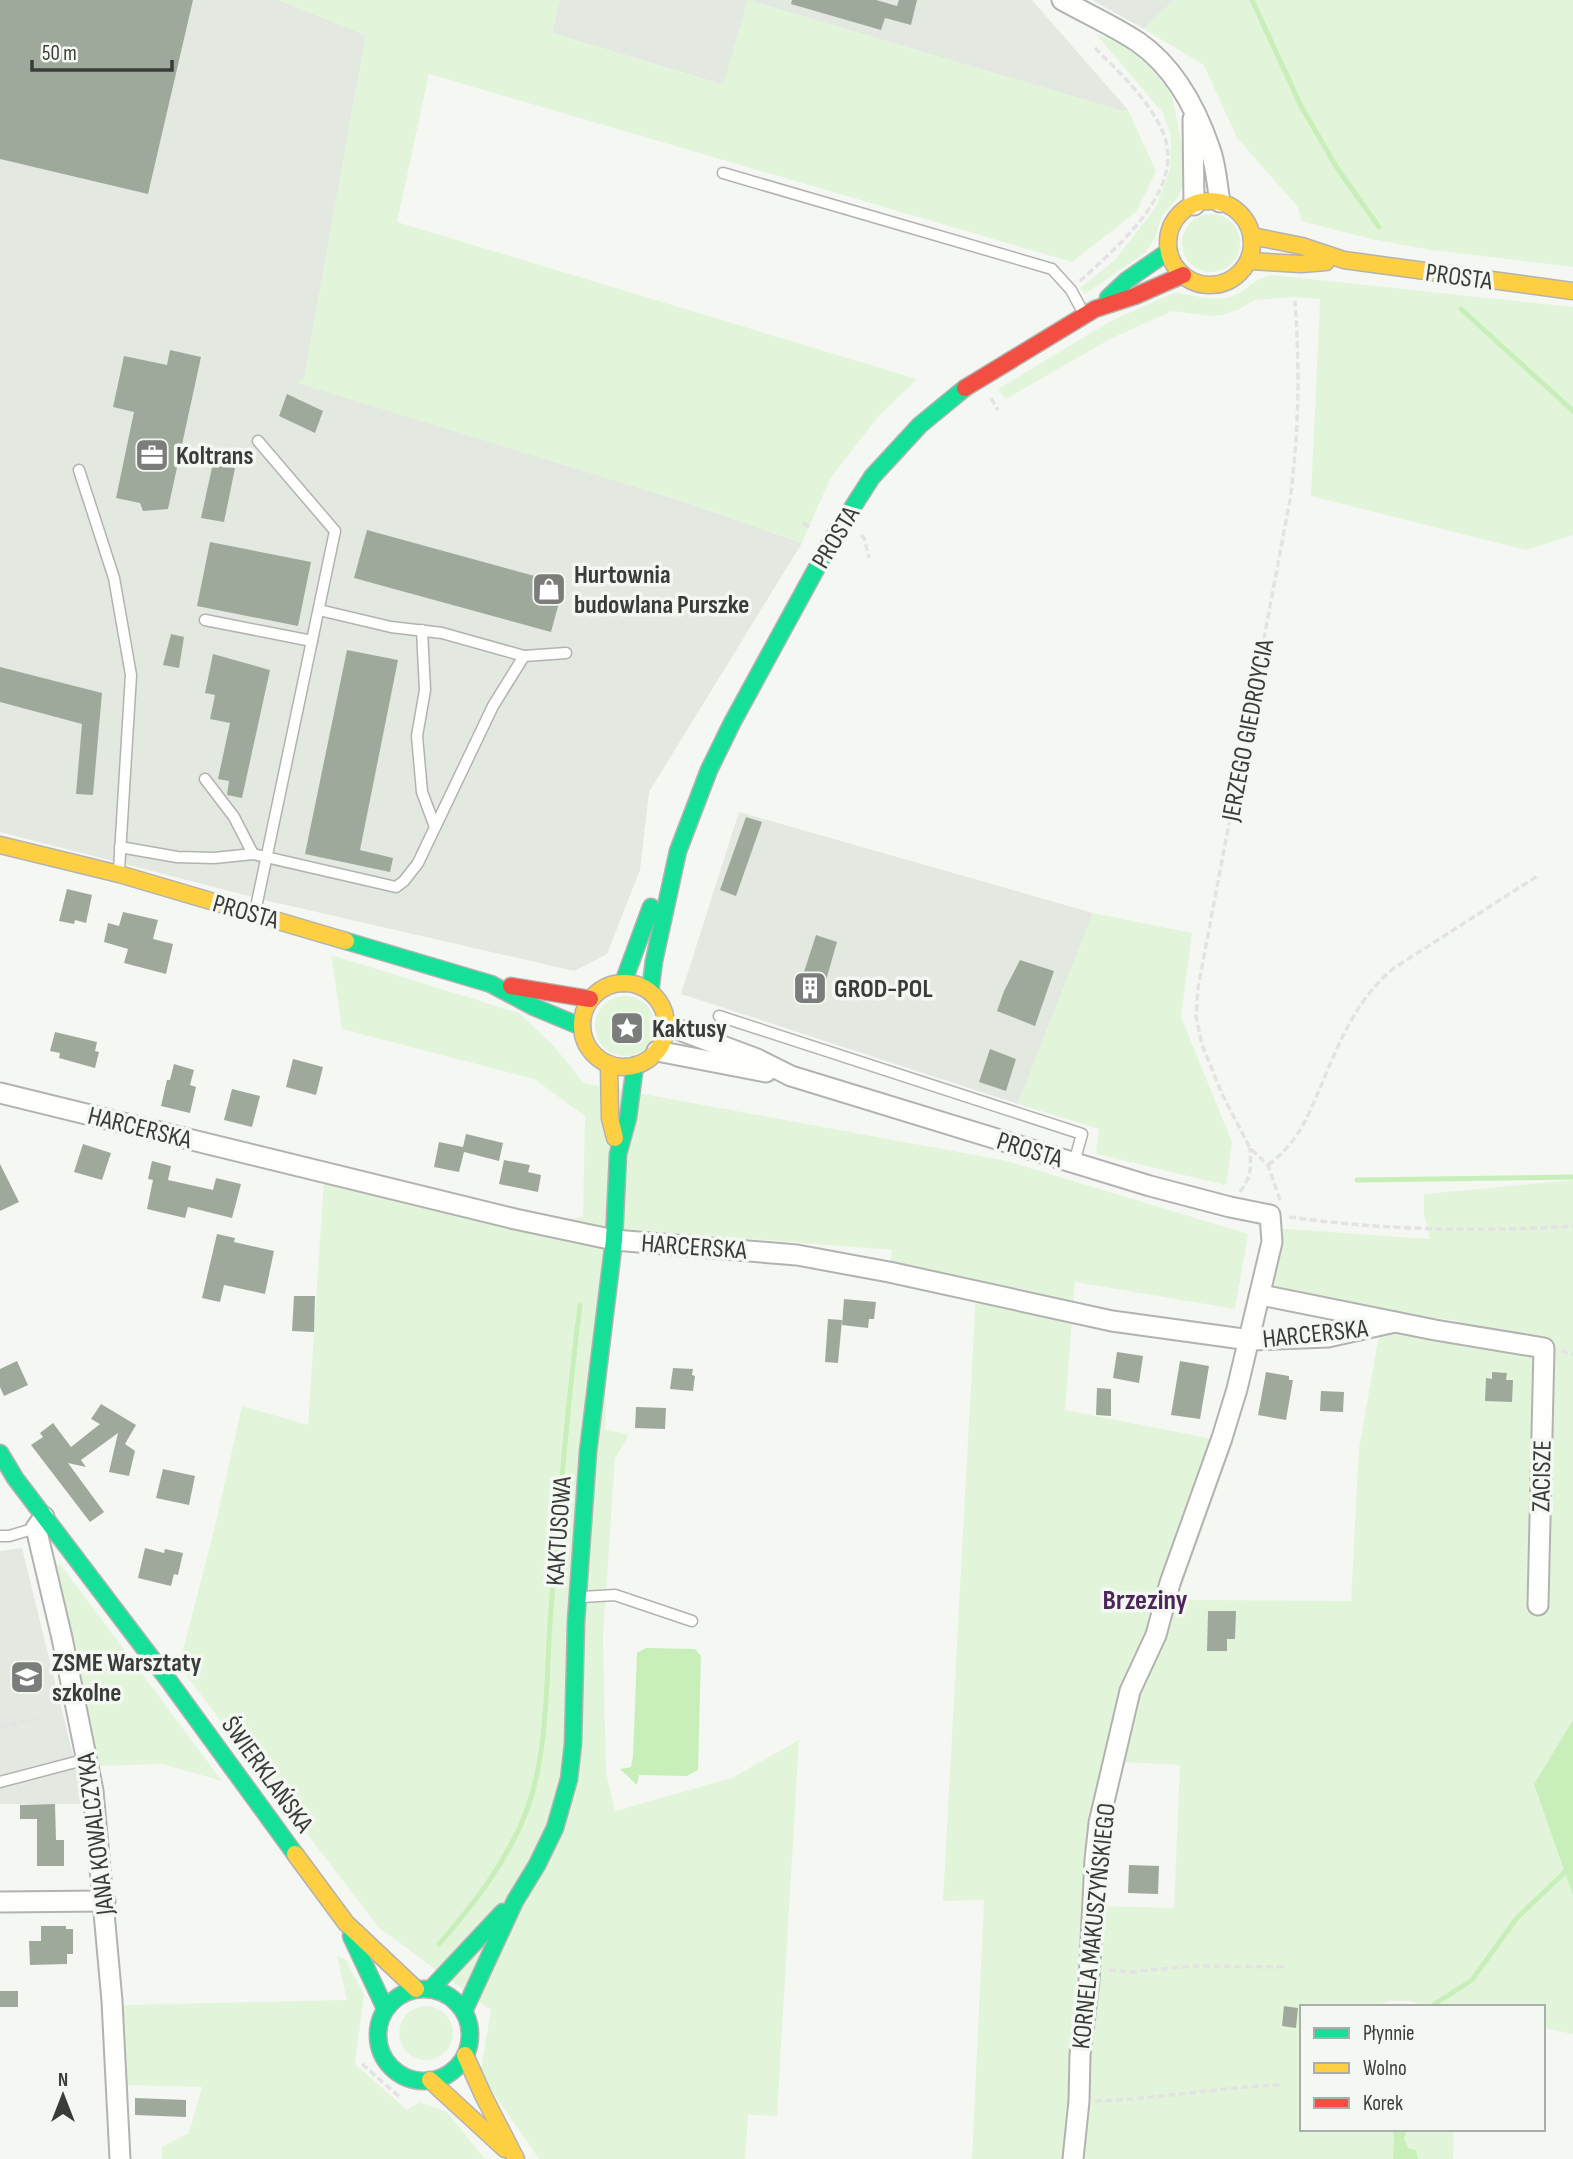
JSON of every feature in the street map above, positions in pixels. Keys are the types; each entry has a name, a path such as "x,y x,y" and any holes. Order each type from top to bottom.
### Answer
{"main road":[{"path":"1220,202 1238,212 1247,222 1252,236 1249,261 1235,278 1222,284 1201,284 1182,275 1172,262 1168,240 1173,224 1180,215 1194,205 1220,202"},
{"name":"PROSTA","path":"1252,236 1302,246 1344,260 1573,291"},
{"name":"PROSTA","path":"623,983 665,887 696,800 732,723 833,538 872,477 905,439 957,393 1090,312 1127,280 1169,251"},
{"name":"PROSTA","path":"1249,261 1301,264 1344,260"},
{"name":"PROSTA","path":"1090,312 1182,275"},
{"name":"PROSTA","path":"0,845 119,874 491,985 582,1027"},
{"name":"PROSTA","path":"650,992 665,887"},
{"path":"623,983 637,985 650,992 662,1006 666,1025 664,1038 657,1051 647,1060 622,1067 597,1057 588,1047 582,1027 590,999 608,986 623,983"},
{"name":"PROSTA","path":"491,985 538,989 590,999"},
{"name":"KAKTUSOWA","path":"609,1064 610,1118 618,1154"},
{"name":"KAKTUSOWA","path":"464,2011 515,1901 547,1846 569,1779 588,1452 614,1240 618,1154 628,1118 635,1065"},
{"name":"ŚWIERKLAŃSKA","path":"0,1453 40,1522 169,1681 346,1923 423,1989"},
{"name":"KAKTUSOWA","path":"423,1989 515,1901"},
{"name":"ŚWIERKLAŃSKA","path":"346,1923 359,1956 386,2008"},
{"path":"423,1989 450,1996 464,2011 470,2037 465,2055 451,2072 430,2080 416,2080 394,2071 382,2054 377,2035 381,2016 386,2008 399,1996 423,1989"},
{"path":"465,2055 481,2093 515,2158"},
{"path":"430,2080 515,2158"}],"street":[{"path":"1062,0 1149,50 1176,80 1211,151 1220,202"},
{"path":"1193,111 1194,205"},
{"name":"PROSTA","path":"666,1025 757,1059 791,1076"},
{"name":"PROSTA","path":"657,1051 791,1076 1169,1192 1276,1215"},
{"name":"HARCERSKA","path":"0,1093 515,1219 614,1240 797,1255 889,1272 1112,1321 1250,1340 1316,1338 1395,1322"},
{"name":"KORNELA MAKUSZYŃSKIEGO","path":"1073,2159 1080,2055 1090,1968 1099,1823 1130,1691 1156,1635 1170,1583 1222,1438 1261,1295 1276,1215"},
{"name":"HARCERSKA","path":"1261,1295 1544,1348"},
{"name":"ZACISZE","path":"1538,1605 1544,1348"},
{"name":"JANA KOWALCZYKA","path":"40,1522 88,1759 98,1826 113,2001 120,2159"},
{"path":"0,1902 105,1901"}],"lane":[{"path":"723,173 1052,268 1090,312"},
{"path":"254,913 335,531 258,441"},
{"path":"79,470 114,578 131,675 119,874"},
{"path":"318,610 391,627 442,633 524,656 565,653"},
{"path":"205,620 312,642"},
{"path":"422,630 425,690 416,736 422,792 435,827"},
{"path":"120,847 177,857 215,858 253,854 396,887 418,863 493,706 524,656"},
{"path":"205,779 234,817 253,854"},
{"path":"719,1016 1082,1134 1074,1163"},
{"path":"0,1536 9,1536 40,1522"},
{"path":"578,1597 615,1595 692,1621"},
{"path":"0,1782 88,1759"}],"path":[{"path":"1071,290 1125,239 1143,218 1161,185 1168,158 1163,132 1151,110 1125,78 1094,47"},
{"name":"JERZEGO GIEDROYCIA","path":"1276,1215 1277,1186 1268,1165 1250,1148 1222,1094 1202,1045 1196,1016 1225,840 1290,500 1299,426 1295,301"},
{"path":"1268,1165 1298,1138 1354,1014 1378,981 1539,874"},
{"path":"1230,1207 1249,1180 1250,1148"},
{"path":"1276,1215 1313,1221 1436,1228 1573,1226"},
{"path":"0,1727 37,1719"},
{"path":"1090,1968 1131,1972 1191,1966 1284,1967"},
{"path":"362,2064 401,2098"},
{"path":"1079,2101 1135,2100 1244,2086 1283,2085"}],"shaded area":[{"path":"0,0 278,0 366,35 304,379 298,382 688,503 802,543 649,792 640,870 607,954 574,971 273,902 0,832"},
{"path":"278,0 560,0 552,33 723,85 748,0 1122,111 1128,110 1156,171 1136,212 1072,262 429,74 397,222 917,379 877,418 830,479 802,543 688,503 297,383 304,379 366,35"},
{"path":"560,0 748,0 724,85 552,33"},
{"path":"748,0 1032,0 1128,110 1122,111"},
{"path":"1092,0 1174,0 1144,29"},
{"path":"1174,0 1573,0 1573,267 1431,250 1371,239 1301,221 1298,207 1237,138 1204,65 1144,29"},
{"path":"1096,34 1121,44 1146,63 1171,91 1182,146 1183,185 1178,197 1162,216 1155,238 1145,253 1085,294 1080,288 1114,261 1156,207 1170,170 1171,135 1163,113"},
{"path":"1211,214 1222,216 1235,227 1240,243 1238,254 1227,267 1211,272 1200,270 1187,259 1182,243 1184,232 1195,219"},
{"path":"1272,275 1573,307 1573,535 1526,550 1311,496 1320,299 1294,297 1255,300 1222,315 1208,316 1172,311 1110,339 1006,399 998,389 1109,322 1173,293 1225,298 1238,294 1261,278"},
{"path":"739,812 1093,913 1018,1104 681,994"},
{"path":"1093,913 1192,933 1181,1017 1232,1142 1226,1185 1096,1154 1099,1129 1018,1104"},
{"path":"331,955 519,1013 553,1045 584,1083 1007,1161 1248,1234 1235,1309 1075,1282 1065,1410 1233,1443 1177,1600 1351,1601 1359,1448 1381,1324 1395,1322 1469,1348 1458,1321 1382,1311 1272,1287 1273,1228 1430,1239 1424,1215 1424,1194 1573,1180 1573,1720 1534,1784 1573,1896 1573,2034 1545,2028 1545,2005 1423,2005 1409,2001 1388,2001 1380,2005 1300,2005 1300,2131 1388,2131 1394,2133 1393,2159 972,2159 984,1900 943,1901 976,1292 896,1285 889,1272 892,1250 611,1228 605,1429 629,1435 615,1458 603,1637 606,1772 615,1811 732,1778 799,1740 777,2116 748,2115 745,2159 539,2159 480,2074 491,2010 379,1928 179,1666 242,1406 308,1425 324,1178 531,1225 583,1217 585,1116 534,1079 342,1029","holes":["1121,1762 1180,1765 1174,1908 1099,1906 1105,1820"]},
{"path":"625,996 642,1001 650,1009 655,1026 650,1043 642,1051 625,1056 608,1051 600,1043 595,1026 600,1009 608,1001"},
{"name":"ZSME Warsztaty szkolne","path":"22,1548 85,1804 0,1804 0,1551"},
{"path":"60,1564 222,1781 162,1764 97,1766 54,1567"},
{"path":"646,1648 695,1649 701,1656 698,1770 687,1776 639,1775 637,1785 620,1769 631,1767 637,1653"},
{"path":"1573,1720 1573,1896 1534,1784"},
{"path":"337,1955 346,1960 364,1995 355,2064 407,2110 419,2102 447,2112 485,2159 162,2159 162,2147 189,2133 202,2087 126,2085 123,2005 347,2000"},
{"path":"426,2006 445,2014 453,2033 445,2052 426,2060 407,2052 399,2033 407,2014"},
{"path":"1388,2131 1406,2131 1404,2139 1408,2148 1416,2150 1418,2159 1393,2159 1394,2133"},
{"path":"1406,2131 1454,2131 1453,2159 1418,2159 1416,2150 1408,2148 1404,2139"}],"building":[{"path":"0,0 193,0 148,194 0,159"},
{"path":"792,0 876,0 897,6 899,0 917,0 911,25 885,18 881,30 791,4"},
{"name":"Koltrans","path":"170,350 201,357 168,509 143,511 140,503 116,498 134,412 113,407 124,356 167,365"},
{"path":"287,394 323,411 315,433 279,416"},
{"path":"213,463 235,468 224,522 201,518"},
{"path":"367,530 564,584 551,632 354,578"},
{"path":"210,542 311,562 298,626 197,606"},
{"path":"171,634 184,637 179,668 163,665"},
{"path":"347,650 398,660 360,850 393,858 390,872 305,854"},
{"path":"213,654 270,670 242,798 227,795 229,781 218,779 230,723 210,719 215,695 205,693"},
{"path":"0,667 102,693 93,795 76,794 82,724 0,702"},
{"path":"746,817 762,822 736,896 720,890"},
{"path":"67,889 92,895 86,923 75,920 74,924 59,921"},
{"path":"123,912 158,920 153,939 173,944 166,974 124,963 128,949 104,942 108,923 119,926"},
{"path":"816,935 837,942 820,1001 794,992 800,974 803,975"},
{"path":"1020,960 1054,971 1035,1026 997,1011"},
{"path":"55,1032 97,1042 95,1051 99,1052 95,1068 59,1058 60,1053 50,1051"},
{"path":"990,1049 1016,1059 1006,1091 979,1082"},
{"path":"293,1059 323,1067 316,1095 286,1087"},
{"path":"174,1064 194,1070 190,1085 196,1087 190,1113 161,1106"},
{"path":"232,1089 260,1096 252,1127 224,1120"},
{"path":"466,1134 503,1143 499,1161 464,1152 459,1172 434,1167 439,1142 463,1147"},
{"path":"83,1144 111,1153 102,1180 74,1172"},
{"path":"504,1160 530,1165 528,1172 541,1175 538,1192 499,1184"},
{"path":"152,1161 171,1166 168,1180 213,1190 216,1178 241,1184 232,1218 188,1207 185,1218 147,1209 153,1180 148,1179"},
{"path":"0,1164 19,1202 0,1211"},
{"path":"217,1234 235,1238 234,1242 274,1251 265,1294 224,1285 220,1302 202,1298"},
{"path":"294,1296 315,1296 314,1332 292,1331"},
{"path":"844,1299 876,1302 874,1319 869,1319 868,1328 842,1325"},
{"path":"828,1319 842,1320 838,1363 825,1362"},
{"path":"1117,1352 1143,1356 1139,1383 1113,1378"},
{"path":"17,1361 28,1385 4,1396 0,1387 0,1369"},
{"path":"1180,1361 1209,1366 1200,1419 1171,1415"},
{"path":"673,1368 693,1369 693,1391 670,1389"},
{"path":"1266,1372 1289,1376 1289,1380 1293,1380 1286,1420 1258,1415"},
{"path":"1492,1372 1507,1373 1506,1380 1513,1380 1512,1402 1485,1401 1486,1378 1492,1379"},
{"path":"1097,1388 1111,1389 1111,1416 1096,1415"},
{"path":"1321,1391 1344,1392 1343,1412 1320,1411"},
{"path":"101,1404 136,1425 125,1444 135,1451 129,1476 109,1472 118,1433 81,1460 86,1467 68,1463 104,1512 90,1522 31,1445 43,1437 40,1433 53,1423 71,1447 100,1424 91,1419"},
{"path":"636,1407 666,1408 665,1429 635,1428"},
{"path":"163,1469 195,1476 189,1505 156,1498"},
{"path":"145,1548 164,1553 165,1549 183,1553 178,1575 174,1574 171,1586 138,1578"},
{"path":"1208,1611 1236,1611 1235,1639 1227,1639 1227,1651 1207,1651"},
{"path":"55,1804 56,1840 64,1840 64,1866 37,1866 37,1819 20,1819 20,1805"},
{"path":"1129,1865 1159,1866 1158,1894 1128,1893"},
{"path":"41,1926 66,1926 66,1929 73,1929 73,1954 67,1954 67,1964 30,1965 29,1941 41,1941"},
{"path":"0,1991 18,1991 18,2007 0,2007"},
{"path":"1284,2006 1298,2008 1296,2028 1282,2026"},
{"path":"135,2098 186,2100 186,2117 135,2115"}],"waterway":[{"path":"1252,0 1301,106 1337,168 1379,227"},
{"path":"1461,309 1573,411"},
{"path":"1357,1180 1573,1177"},
{"path":"439,1944 478,1896 501,1862 520,1826 535,1785 543,1739 560,1503 580,1305"},
{"path":"1433,2005 1472,1980 1516,1919 1565,1872"}],"traffic: fast":[{"path":"1108,298 1127,280 1169,251"},
{"path":"650,992 654,961 678,851 709,770 732,723 833,538 872,477 920,425 965,388"},
{"path":"623,983 651,907"},
{"path":"346,941 491,984 534,1007 582,1027"},
{"path":"464,2011 515,1901 555,1828 569,1779 573,1744 576,1622 588,1452 614,1240 618,1154 628,1118 635,1065"},
{"path":"0,1453 15,1478 169,1681 295,1854"},
{"path":"431,1989 503,1912"},
{"path":"351,1936 385,2008"},
{"path":"424,1989 442,1992 457,2002 467,2017 470,2035 467,2053 457,2068 442,2078 424,2081 406,2078 391,2068 381,2053 378,2035 381,2017 391,2002 406,1992 424,1989"}],"traffic: slow":[{"path":"1210,201 1226,204 1240,213 1249,227 1252,243 1249,259 1240,273 1226,282 1210,285 1194,282 1180,273 1171,259 1168,243 1171,227 1180,213 1194,204 1210,201"},
{"path":"1252,236 1302,246 1344,260 1573,291"},
{"path":"1249,261 1301,264 1326,262"},
{"path":"0,845 119,874 346,941"},
{"path":"624,983 640,986 654,995 663,1009 666,1025 663,1041 654,1055 640,1064 624,1067 608,1064 594,1055 585,1041 582,1025 585,1009 594,995 608,986 624,983"},
{"path":"609,1064 610,1118 615,1138"},
{"path":"295,1854 346,1923 416,1989"},
{"path":"465,2055 516,2159"},
{"path":"430,2080 505,2149"}],"traffic: jam":[{"path":"965,388 1095,309 1135,296 1183,275"},
{"path":"511,986 590,999"}],"place":[{"name":"Koltrans","path":"152,455"},
{"name":"Hurtownia budowlana Purszke","path":"549,589"},
{"name":"GROD-POL","path":"810,988"},
{"name":"Kaktusy","path":"627,1028"},
{"name":"ZSME Warsztaty szkolne","path":"27,1677"}],"district":[{"name":"Brzeziny","path":"1145,1599"}]}
